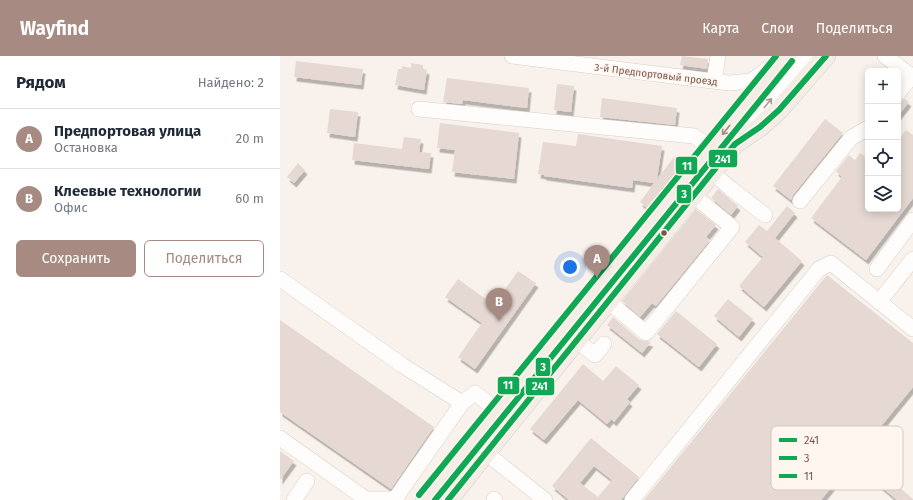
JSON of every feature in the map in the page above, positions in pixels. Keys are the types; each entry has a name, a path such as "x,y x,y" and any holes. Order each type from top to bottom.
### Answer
{"main road":[{"path":"425,500 785,56"},
{"path":"448,500 735,144 760,127 779,110 826,56"},
{"path":"464,500 473,484 486,453"}],"street":[{"name":"3-й Предпортовый проезд","path":"512,56 729,83 751,81 785,56"},
{"path":"714,81 718,56"},
{"path":"735,144 806,56"},
{"path":"887,60 913,76 901,90"},
{"name":"3-й Предпортовый проезд","path":"729,83 742,95 742,110"},
{"path":"419,109 694,136 711,148"},
{"path":"800,201 851,138 865,130"},
{"path":"712,172 765,215"},
{"path":"608,301 646,333 732,227 693,195"},
{"path":"877,269 913,220"},
{"path":"879,302 913,259"},
{"path":"632,500 819,269 831,263 913,329"},
{"path":"280,279 402,365 462,403"},
{"path":"576,340 595,355 604,344"},
{"path":"280,438 366,499 396,499 462,403 475,394 498,411"},
{"path":"486,453 545,500"},
{"path":"294,500 307,481"}],"building":[{"path":"682,56 708,59 707,69 680,65"},
{"path":"296,61 363,69 361,85 294,77"},
{"path":"411,63 423,65 423,69 427,70 424,90 395,85 398,69 402,69 402,66 411,68"},
{"path":"447,78 529,88 527,108 463,100 462,104 443,102"},
{"path":"557,84 574,86 571,112 554,110"},
{"path":"602,98 677,108 675,125 600,117"},
{"path":"905,99 909,102 901,112 901,104 901,101"},
{"path":"330,109 358,112 355,137 327,133"},
{"path":"825,119 843,133 793,195 791,200 773,186"},
{"path":"440,123 519,133 514,179 452,172 455,150 437,148"},
{"path":"906,130 913,135 913,198 866,260 811,218 842,177 836,171 849,155 855,160 860,153 865,157 865,212 901,212 901,136"},
{"path":"578,134 662,146 657,179 674,157 682,163 647,208 640,202 654,183 633,180 632,188 538,174 543,142 576,146"},
{"path":"404,137 421,139 419,152 431,153 429,169 352,160 354,143 402,149"},
{"path":"298,163 305,170 294,183 287,177"},
{"path":"718,189 738,206 731,215 711,198"},
{"path":"787,206 795,213 775,238 802,261 764,307 739,286 763,257 745,242 759,225 767,231"},
{"path":"696,209 716,225 706,237 710,240 656,306 652,303 640,317 622,301"},
{"path":"518,271 536,283 475,369 458,357 482,323 445,297 458,279 494,305"},
{"path":"827,275 913,343 913,387 881,426 771,426 771,490 829,490 821,500 644,500"},
{"path":"728,299 753,319 739,337 714,316"},
{"path":"676,311 717,344 699,367 657,334"},
{"path":"613,317 640,340 651,342 642,353 607,325"},
{"path":"280,320 434,427 391,489 280,412"},
{"path":"583,364 603,381 616,366 639,385 627,399 630,402 614,422 611,419 607,424 578,400 544,440 530,429"},
{"path":"591,438 639,477 621,500 569,500 552,486","holes":["594,466 612,480 598,497 580,483"]},
{"path":"280,451 294,461 280,480"},
{"path":"885,490 902,490 913,499 913,500 897,500"}],"transit line":[{"name":"11","path":"419,495 776,56"},
{"name":"241","path":"448,500 735,144 760,127 779,110 826,56"},
{"name":"3","path":"435,500 792,61"}],"place":[{"name":"Предпортовая улица","path":"597,278"},
{"name":"Клеевые технологии","path":"499,321"}]}
